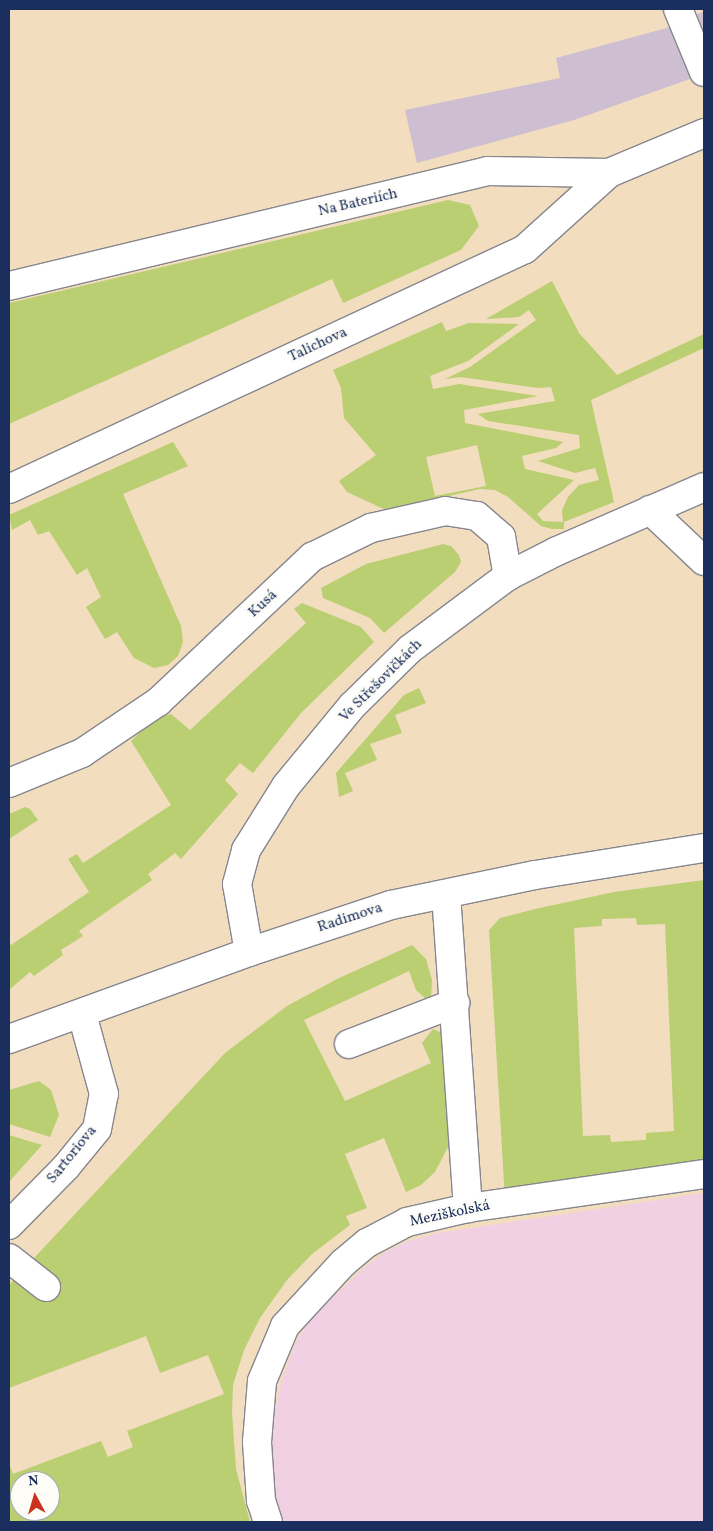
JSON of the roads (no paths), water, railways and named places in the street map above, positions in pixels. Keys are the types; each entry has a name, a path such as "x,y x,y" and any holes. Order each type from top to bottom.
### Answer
{"street":[{"path":"678,9 704,72"},
{"name":"Na Bateriích","path":"9,286 488,171 609,173 704,133"},
{"name":"Talichova","path":"9,489 525,249 609,173"},
{"name":"Ve Střešovičkách","path":"249,952 237,884 246,850 286,786 352,706 410,649 508,576 704,486"},
{"path":"650,510 704,561"},
{"name":"Kusá","path":"9,783 82,753 158,702 312,558 371,528 445,511 477,516 501,537 508,576"},
{"name":"Radimova","path":"9,1040 249,952 390,905 535,875 704,848"},
{"path":"446,894 468,1208"},
{"path":"349,1044 455,1003"},
{"name":"Sartoriova","path":"9,1225 66,1167 97,1129 104,1094 82,1014"},
{"name":"Meziškolská","path":"268,1522 261,1501 257,1442 261,1390 284,1326 342,1263 368,1243 407,1222 468,1208 704,1174"},
{"path":"9,1258 46,1288"}]}
